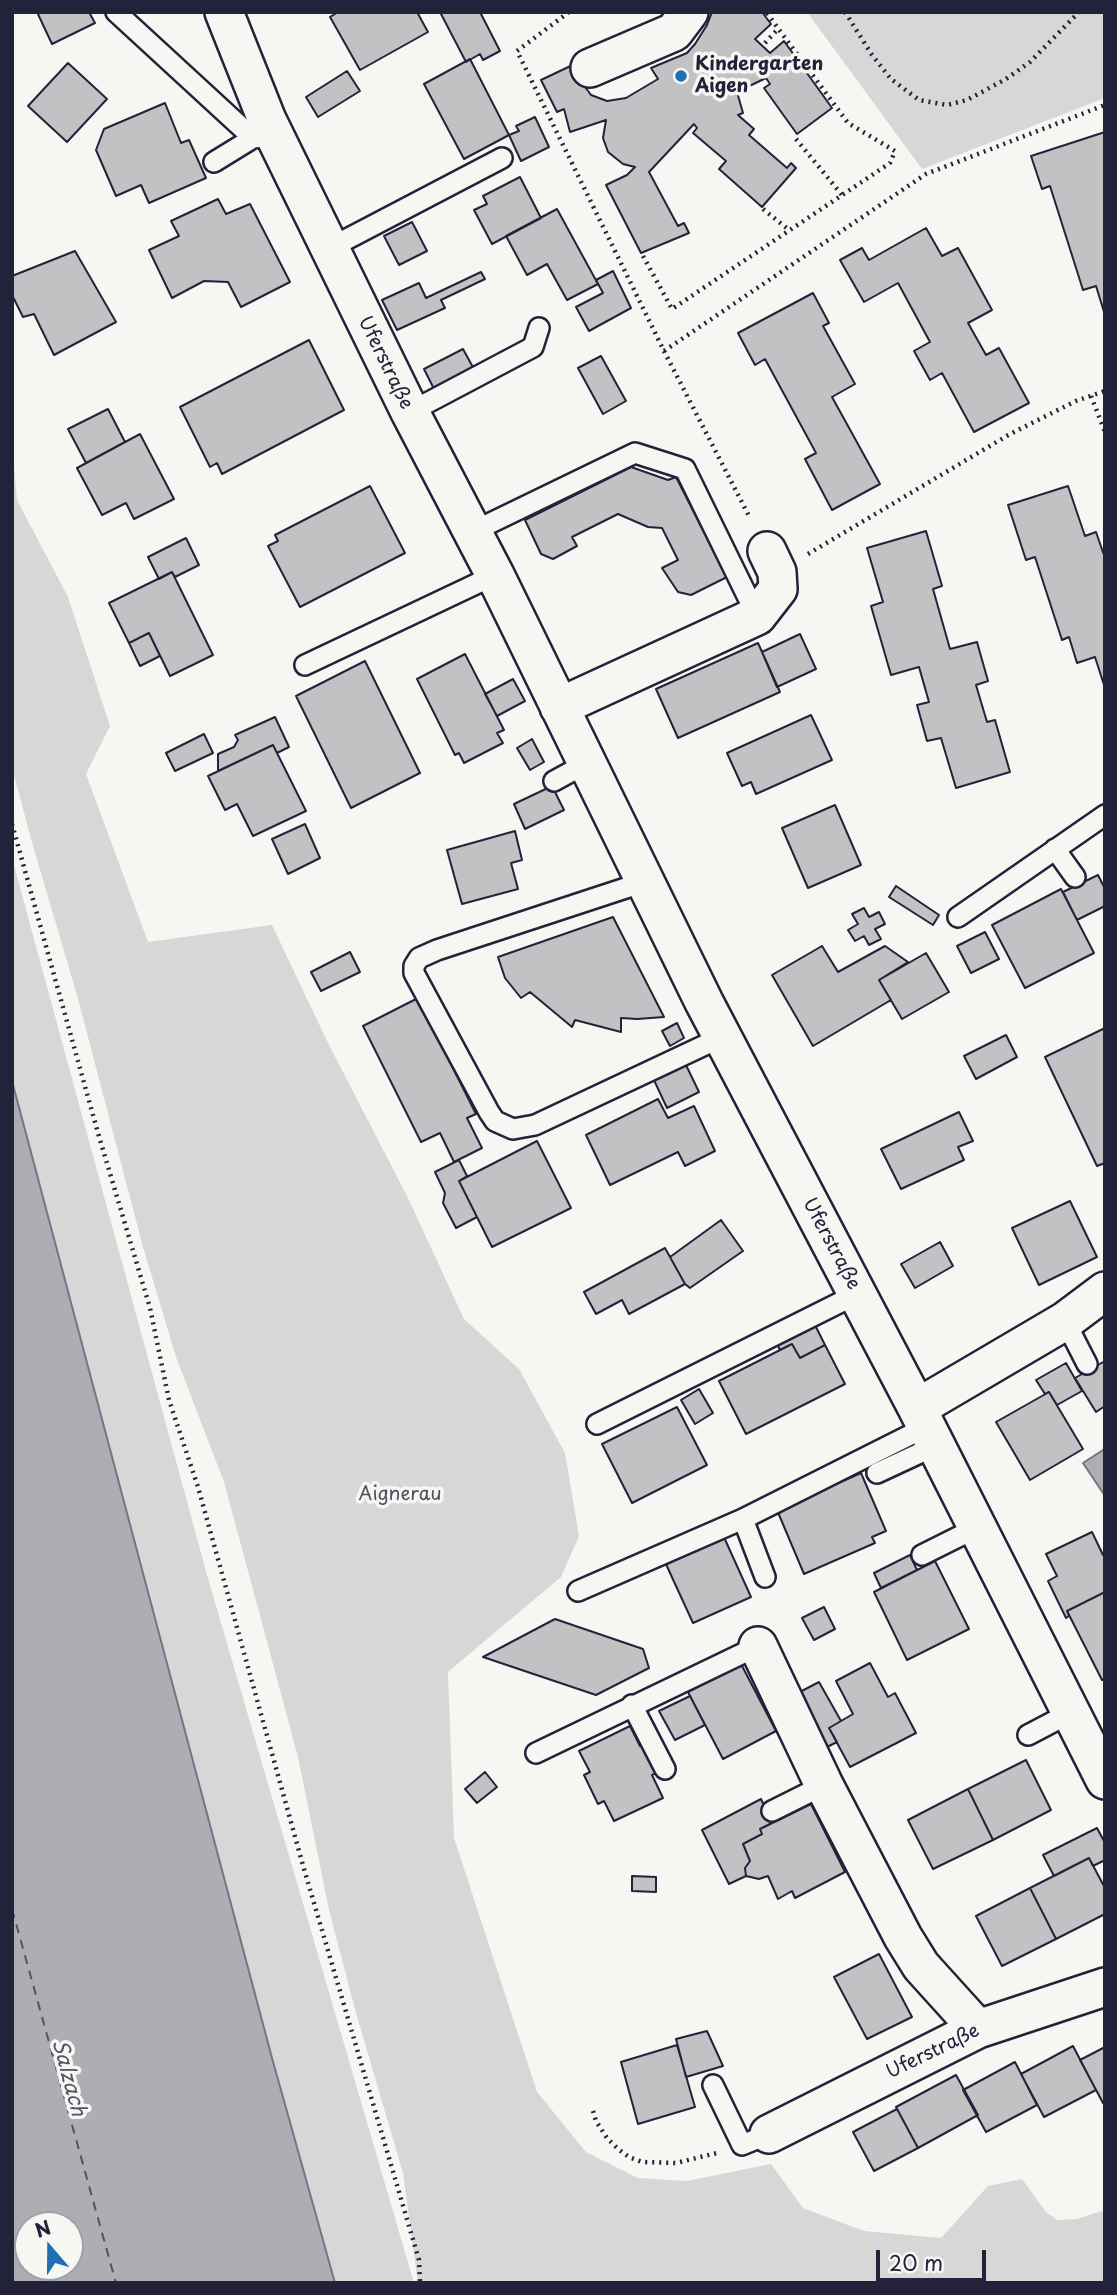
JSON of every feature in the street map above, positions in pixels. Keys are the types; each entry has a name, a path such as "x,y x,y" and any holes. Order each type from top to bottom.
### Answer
{"street":[{"name":"Uferstraße","path":"224,12 264,137 330,248 410,412 495,575 722,1037 926,1427 1070,1713 1100,1761"},
{"path":"590,68 674,32 689,12"},
{"path":"559,707 757,616 778,589 772,561"},
{"path":"926,1427 1105,1291"},
{"path":"758,1646 824,1785 915,1957 978,2029"},
{"name":"Uferstraße","path":"755,2140 978,2029 1105,1987"}],"lane":[{"path":"116,12 264,137 214,162"},
{"path":"330,248 502,158"},
{"path":"410,412 533,347 539,328"},
{"path":"472,532 635,453 685,468 757,616"},
{"path":"306,665 495,575"},
{"path":"554,781 587,763"},
{"path":"958,917 1105,816"},
{"path":"1055,849 1076,877"},
{"path":"644,882 437,950 419,958 414,966 414,973 489,1112 495,1121 513,1129 535,1125 722,1037"},
{"path":"597,1424 857,1294"},
{"path":"1065,1321 1087,1364"},
{"path":"877,1473 926,1427"},
{"path":"578,1591 743,1520 926,1427"},
{"path":"743,1520 765,1577"},
{"path":"922,1555 976,1528"},
{"path":"536,1753 758,1646"},
{"path":"632,1705 665,1769"},
{"path":"1028,1735 1070,1713"},
{"path":"772,1811 824,1785"},
{"path":"713,2085 755,2140"}],"path":[{"path":"569,12 517,51 664,351 772,561 1010,434 1076,401 1105,391"},
{"path":"643,256 673,309 890,163 895,151 848,124 766,12"},
{"path":"845,12 891,79 919,100 947,105 967,100 1006,79 1030,62 1079,12"},
{"path":"765,43 777,30"},
{"path":"664,351 926,174 1105,105"},
{"path":"796,139 842,195"},
{"path":"763,209 790,231"},
{"path":"1091,396 1105,432"},
{"path":"12,824 150,1307 169,1400 198,1487 304,1869 419,2260 420,2283"},
{"path":"593,2111 607,2138 629,2157 642,2162 676,2163 755,2140"}],"green space":[{"path":"807,12 1105,12 1105,98 922,169"},
{"name":"Aignerau","path":"12,443 17,500 68,597 110,726 86,774 148,942 272,925 327,1041 408,1198 464,1319 519,1369 565,1453 579,1536 561,1577 448,1672 454,1838 537,2092 586,2152 638,2178 687,2181 771,2164 803,2208 864,2231 941,2238 988,2186 1022,2179 1046,2212 1057,2220 1077,2219 1105,2210 1105,2283 418,2283 403,2173 329,1910 298,1757 224,1482 176,1357 143,1247 77,995 12,768"},
{"path":"12,858 207,1575 414,2283 335,2283 272,2058 12,1081"}],"water":[{"name":"Salzach","path":"12,1081 272,2058 335,2283 12,2283"},
{"path":"1103,1450 1105,1453 1105,1496 1083,1463"}],"building":[{"path":"37,12 89,12 95,23 52,44"},
{"path":"338,12 417,12 428,32 360,70 330,17"},
{"path":"440,12 480,12 500,51 483,60 480,54 466,62"},
{"path":"712,12 762,12 771,24 755,39 770,53 784,41 832,108 797,134 764,88 770,84 766,78 737,92 743,113 738,115 754,129 749,135 787,168 791,163 796,168 762,207 719,169 726,161 693,133 697,128 694,124 649,172 678,226 684,223 689,233 641,253 606,185 627,175 635,167 623,164 608,152 603,138 606,120 570,132 564,109 557,112 541,80 581,61 583,84 591,95 607,101 626,98 658,79 651,68 687,53 707,25"},
{"path":"470,59 509,135 464,159 424,84"},
{"path":"68,63 107,99 67,142 28,106"},
{"path":"347,71 360,91 318,117 306,97"},
{"path":"165,103 181,143 189,140 206,178 149,203 141,185 116,196 96,150 104,129"},
{"path":"535,117 549,147 521,161 509,135 519,131 516,126"},
{"path":"1105,132 1105,315 1096,286 1083,290 1050,186 1042,189 1031,156"},
{"path":"520,177 541,218 492,244 474,210 487,204 483,196"},
{"path":"218,199 226,214 250,204 290,282 241,307 228,282 204,281 172,298 149,250 179,236 171,221"},
{"path":"557,209 598,284 567,300 547,264 527,275 506,236"},
{"path":"412,222 427,251 399,265 384,236"},
{"path":"926,228 942,256 958,248 992,310 968,323 986,355 999,348 1029,403 974,432 942,373 930,380 914,351 930,342 898,283 864,302 840,260 862,248 869,260"},
{"path":"75,251 116,322 54,355 34,314 23,317 12,295 12,276"},
{"path":"613,271 631,308 589,331 576,307 603,293 596,280"},
{"path":"481,272 485,279 441,300 445,308 397,330 382,300 419,283 426,298"},
{"path":"813,293 829,323 823,326 855,384 832,397 880,484 832,510 805,459 816,453 765,359 755,365 738,333"},
{"path":"309,340 344,410 222,474 217,463 210,467 180,407"},
{"path":"463,349 475,371 435,391 424,369"},
{"path":"601,356 626,401 603,414 578,368"},
{"path":"108,409 125,442 86,463 68,429"},
{"path":"140,434 174,499 134,519 126,503 102,515 77,468"},
{"path":"631,467 668,480 676,477 727,577 691,595 678,592 662,568 678,560 662,528 648,527 618,514 572,537 577,546 553,559 541,554 525,520"},
{"path":"370,486 405,553 300,607 268,546 278,541 275,535"},
{"path":"1068,486 1085,536 1096,532 1105,558 1105,688 1095,657 1077,663 1069,637 1062,640 1035,557 1026,560 1008,505"},
{"path":"926,531 942,586 933,589 950,649 977,642 988,681 976,685 987,722 995,720 1010,772 956,788 941,738 927,741 917,705 929,702 919,667 891,675 871,606 883,602 867,548"},
{"path":"186,538 199,565 175,577 172,572 159,579 148,557"},
{"path":"172,572 213,655 170,676 149,633 129,643 109,603"},
{"path":"149,633 160,656 140,666 129,643"},
{"path":"800,634 816,669 777,687 762,652"},
{"path":"758,643 780,692 678,738 656,689"},
{"path":"465,654 504,730 497,733 503,743 464,763 459,753 455,755 417,679"},
{"path":"365,661 420,773 351,808 296,696"},
{"path":"513,679 525,701 497,716 485,694"},
{"path":"811,715 832,760 756,794 751,782 742,786 727,753"},
{"path":"275,717 289,747 277,753 273,745 218,771 218,754 234,747 238,740 235,735"},
{"path":"204,734 213,753 175,771 166,753"},
{"path":"532,739 544,762 530,770 517,748"},
{"path":"273,745 306,811 253,836 237,804 225,810 208,776"},
{"path":"552,786 564,810 525,829 514,804"},
{"path":"835,805 861,865 808,888 782,828"},
{"path":"305,824 320,858 288,874 272,839"},
{"path":"515,831 522,860 511,863 518,889 462,904 447,850"},
{"path":"1098,875 1105,889 1105,906 1077,920 1063,892"},
{"path":"896,886 939,915 933,925 889,897"},
{"path":"1061,889 1094,953 1025,988 992,925"},
{"path":"864,908 869,917 879,912 885,924 875,929 881,939 869,945 864,936 855,941 848,930 858,924 852,914"},
{"path":"613,917 664,1017 621,1018 621,1032 575,1020 572,1027 530,992 521,998 505,978 498,957"},
{"path":"985,932 999,959 971,973 957,946"},
{"path":"822,946 838,972 885,946 908,962 879,980 891,1000 813,1046 772,975"},
{"path":"350,952 360,972 321,991 311,972"},
{"path":"926,953 949,992 902,1019 879,980"},
{"path":"418,998 476,1114 467,1118 482,1148 454,1162 440,1133 421,1142 363,1026"},
{"path":"677,1023 684,1038 670,1046 662,1031"},
{"path":"1105,1028 1105,1163 1097,1166 1045,1057"},
{"path":"1006,1035 1017,1057 976,1079 964,1056"},
{"path":"685,1063 699,1092 667,1108 653,1078"},
{"path":"658,1099 668,1118 694,1106 715,1151 685,1166 678,1152 610,1185 586,1135"},
{"path":"959,1112 973,1141 958,1147 964,1160 901,1189 881,1149"},
{"path":"537,1141 571,1208 492,1247 459,1181"},
{"path":"459,1160 467,1176 459,1181 477,1217 456,1228 443,1203 445,1193 435,1172"},
{"path":"1070,1201 1097,1257 1039,1285 1012,1228"},
{"path":"721,1220 743,1251 690,1288 670,1257"},
{"path":"940,1242 953,1266 915,1288 901,1264"},
{"path":"665,1248 685,1284 629,1314 622,1300 596,1314 584,1292"},
{"path":"814,1323 825,1345 800,1358 792,1344 780,1350 776,1342"},
{"path":"792,1344 800,1358 825,1345 845,1384 746,1434 719,1381"},
{"path":"1105,1361 1105,1406 1096,1412 1075,1378"},
{"path":"1066,1363 1082,1391 1057,1405 1049,1392 1045,1394 1036,1380"},
{"path":"699,1389 713,1413 695,1424 681,1400"},
{"path":"1049,1392 1083,1449 1030,1480 996,1422"},
{"path":"677,1407 707,1465 632,1503 602,1444"},
{"path":"861,1473 886,1531 872,1537 875,1543 804,1574 777,1510"},
{"path":"1092,1532 1103,1555 1105,1554 1105,1592 1067,1611 1069,1616 1066,1618 1048,1581 1057,1576 1046,1554"},
{"path":"723,1535 751,1597 693,1623 665,1562"},
{"path":"910,1555 917,1570 881,1588 874,1573"},
{"path":"935,1561 969,1629 907,1660 874,1592"},
{"path":"1105,1592 1105,1679 1102,1680 1067,1611"},
{"path":"824,1607 835,1629 814,1640 802,1618"},
{"path":"555,1619 643,1649 649,1668 596,1695 483,1657"},
{"path":"870,1663 888,1697 895,1693 916,1733 850,1767 829,1728 853,1714 836,1681"},
{"path":"741,1664 776,1731 723,1759 688,1692"},
{"path":"819,1682 841,1721 829,1728 837,1742 827,1747 798,1693"},
{"path":"690,1696 705,1725 675,1740 659,1711"},
{"path":"630,1726 640,1746 645,1744 659,1772 652,1775 663,1798 614,1821 604,1801 598,1804 584,1775 590,1772 579,1751"},
{"path":"1026,1760 1051,1810 993,1840 968,1789"},
{"path":"485,1772 497,1787 477,1803 465,1789"},
{"path":"968,1789 993,1840 933,1869 908,1820"},
{"path":"761,1799 772,1823 760,1829 762,1834 743,1844 750,1861 745,1868 746,1876 729,1884 702,1830"},
{"path":"811,1804 845,1872 795,1898 792,1891 778,1899 768,1876 759,1879 746,1876 745,1868 750,1861 743,1844 762,1834 760,1829"},
{"path":"1097,1828 1105,1843 1105,1860 1093,1866 1089,1858 1054,1876 1043,1855"},
{"path":"1089,1858 1105,1888 1105,1914 1056,1939 1030,1888"},
{"path":"632,1876 656,1877 656,1892 632,1891"},
{"path":"1030,1888 1056,1939 1002,1966 976,1916"},
{"path":"879,1954 912,2017 867,2039 834,1977"},
{"path":"707,2031 723,2066 686,2077 676,2039"},
{"path":"677,2045 695,2107 638,2124 621,2062"},
{"path":"1073,2046 1096,2090 1044,2117 1021,2074"},
{"path":"1105,2047 1105,2102 1103,2103 1080,2060"},
{"path":"1015,2062 1037,2105 986,2132 963,2090"},
{"path":"956,2075 978,2115 918,2148 896,2107"},
{"path":"897,2109 918,2148 874,2171 853,2132"}],"ferry route":[{"path":"12,1909 116,2283"}],"place":[{"name":"Kindergarten Aigen","path":"681,76"}]}
